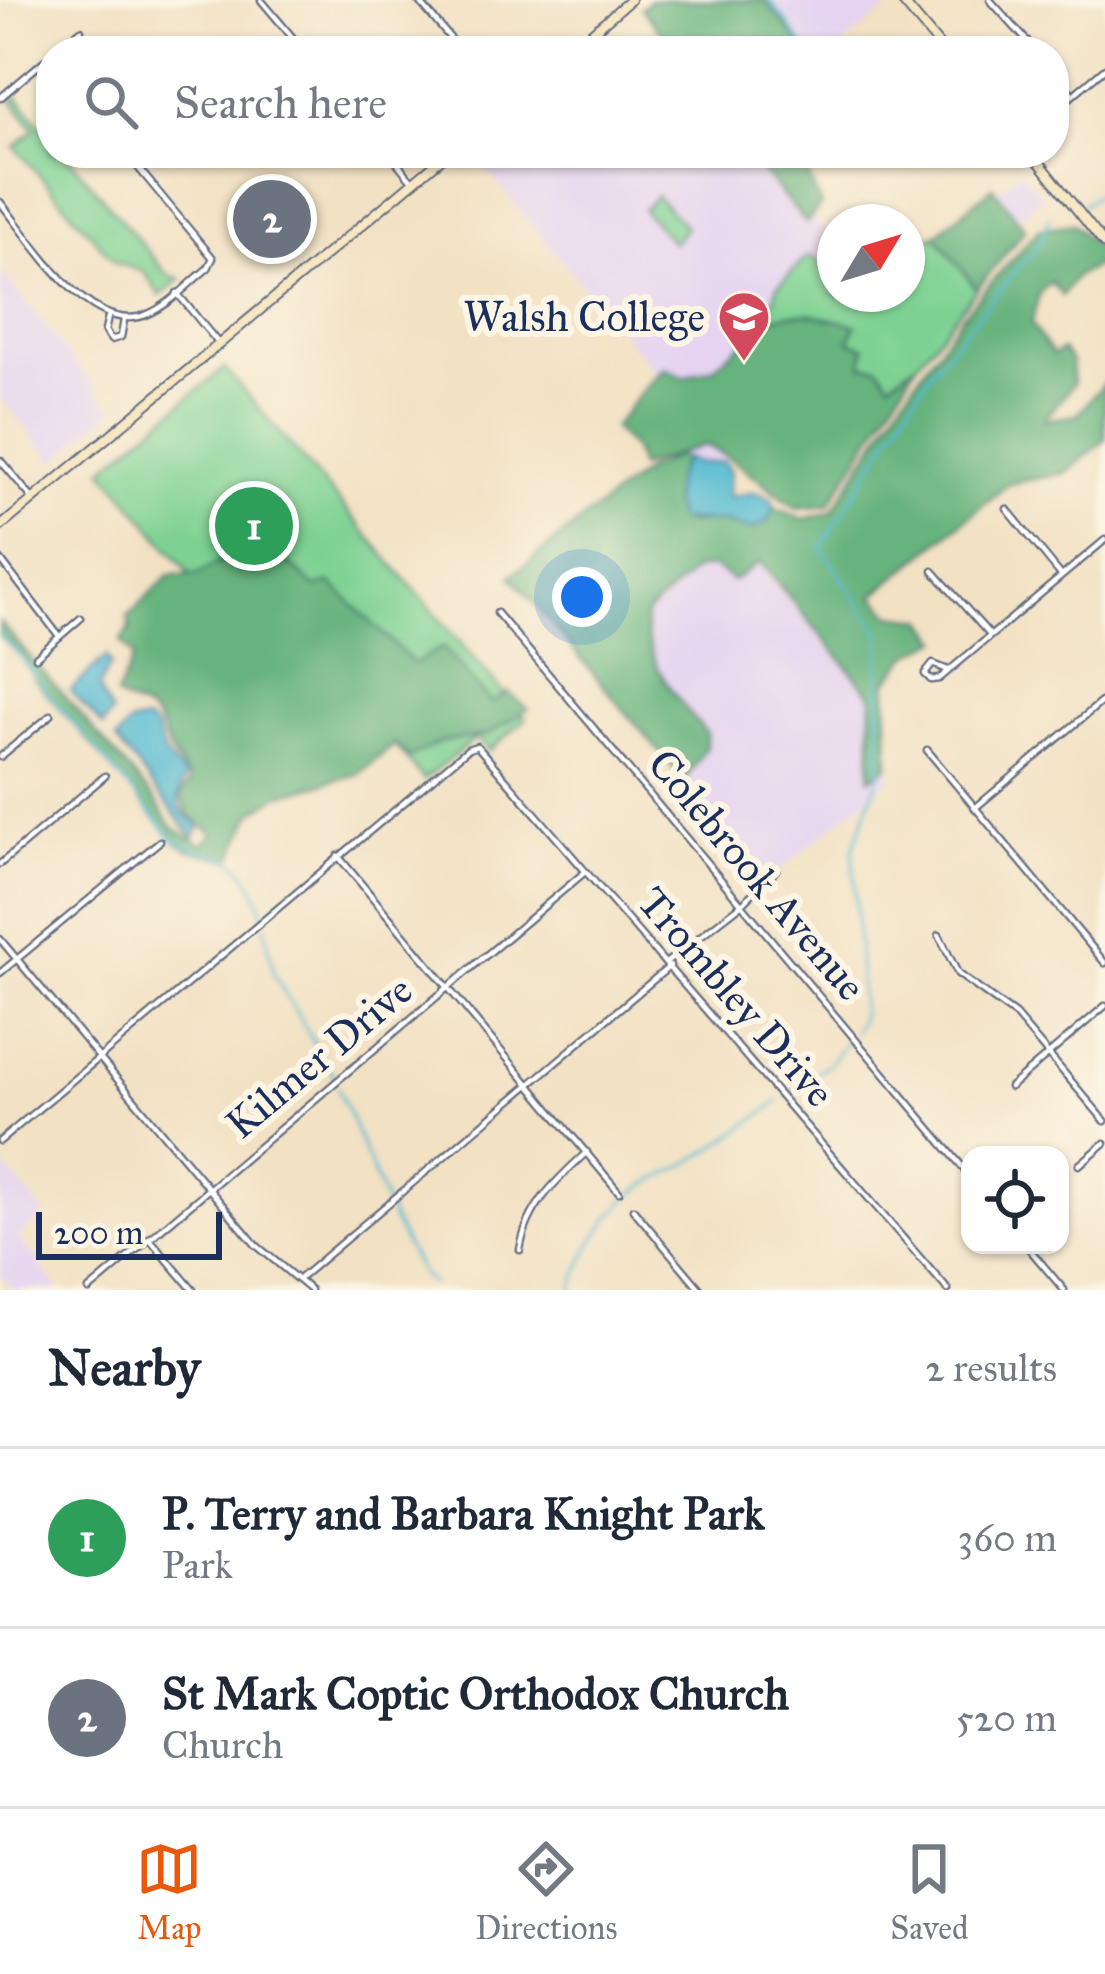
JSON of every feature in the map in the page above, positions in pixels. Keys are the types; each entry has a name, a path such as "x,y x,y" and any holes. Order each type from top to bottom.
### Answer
{"main road":[{"path":"588,36 630,0"},
{"path":"901,0 931,36"},
{"path":"0,527 430,168"},
{"path":"1042,168 1105,245"}],"street":[{"path":"261,0 291,36"},
{"path":"418,0 448,36"},
{"path":"989,0 1022,36"},
{"path":"74,36 81,30"},
{"path":"1069,98 1105,68"},
{"path":"0,98 36,69"},
{"path":"1069,90 1073,95"},
{"path":"0,202 81,298 108,317 124,320 154,312 212,264 212,256 139,168"},
{"path":"401,168 413,182"},
{"path":"177,293 219,344"},
{"path":"108,317 106,335 115,341 121,337 124,320"},
{"path":"0,460 33,500"},
{"path":"1007,509 1061,576"},
{"path":"947,670 1105,540"},
{"path":"0,559 59,636"},
{"path":"933,571 990,635"},
{"name":"Colebrook Avenue","path":"497,613 961,1165"},
{"path":"36,657 81,619"},
{"path":"975,808 1105,700"},
{"path":"0,757 50,715"},
{"name":"Trombley Drive","path":"338,856 477,746 948,1290"},
{"path":"927,750 1105,963"},
{"path":"0,864 105,776"},
{"path":"0,973 160,841"},
{"path":"0,1141 338,856 619,1192"},
{"path":"300,1278 742,904 776,870"},
{"name":"Kilmer Drive","path":"89,1290 587,871"},
{"path":"939,935 958,974 1003,1004 1105,1121"},
{"path":"0,939 263,1252 310,1290"},
{"path":"1010,1087 1105,1006"},
{"path":"1079,1165 1105,1143"},
{"path":"520,1250 540,1199 586,1152"},
{"path":"633,1209 701,1290"},
{"path":"149,1238 193,1290"},
{"path":"1034,1254 1064,1290"}],"shaded area":[{"path":"651,0 879,0 887,9 854,36 664,36 641,8"},
{"name":"Walsh College","path":"485,168 772,168 817,221 817,312 903,312 692,486 879,707 881,761 893,776 768,880 520,584 704,431"},
{"name":"Walsh College","path":"1021,171 1043,197 925,294 925,250"},
{"path":"0,271 113,410 54,461 0,397"},
{"path":"0,1161 45,1214 18,1237 59,1290 13,1290 0,1274"}],"green space":[{"path":"651,0 765,0 794,36 664,36 641,8"},
{"path":"17,96 36,119 36,168 78,168 167,274 181,279 160,296 144,272 115,262 15,147 35,129 12,100"},
{"path":"759,168 805,168 821,204 806,223"},
{"path":"993,187 1025,229 977,289 935,235"},
{"path":"656,196 686,227 673,243 643,210"},
{"path":"1073,224 1102,252 1105,262 1076,276 1062,296 1051,282 1040,292 1031,324 1053,355 1062,350 1071,361 1073,384 1044,420 1077,415 1105,382 1105,440 1066,473 1008,484 874,595 892,615 924,619 940,640 909,655 887,682 889,766 870,778 872,696 760,562 733,581 713,567 696,569 646,614 655,663 706,733 706,747 684,781 511,576 646,470 679,455 684,460 675,500 685,523 716,521 754,527 765,522 775,508 804,519 832,512 901,401 962,316 1039,229"},
{"path":"935,235 977,289 917,363 890,383 861,366 848,342 855,326 787,314 769,320 777,287 808,256 817,260 817,312 925,312 925,239"},
{"path":"811,314 856,325 849,341 865,347 862,365 879,366 890,382 917,363 829,505 797,508 704,445 639,467 633,450 613,428 650,381 665,368 684,377 713,368 769,320"},
{"path":"224,368 526,719 489,751 476,738 424,780 367,713 331,743 103,469"},
{"path":"255,540 269,544 315,587 331,583 414,664 443,647 491,703 508,692 528,709 487,735 441,742 409,758 395,744 359,774 277,796 252,814 231,860 176,842 0,637 0,623 154,799 172,827 202,845 214,834 189,815 180,795 190,782 159,724 147,711 116,696 134,657 121,641 130,629 128,616 170,575 198,574"}],"water":[{"path":"687,459 723,462 730,471 728,497 755,492 771,498 775,508 767,522 750,530 726,522 679,520 674,488"},
{"path":"107,656 111,665 100,689 112,713 103,726 70,691"},
{"path":"146,721 185,779 178,800 182,811 200,827 193,837 116,740 130,724"}],"waterway":[{"path":"770,0 797,36"},
{"path":"1083,204 1105,189"},
{"path":"855,1031 862,1015 853,850 880,773 880,633 821,548 930,372 1041,241 1049,218"},
{"path":"0,637 172,838 227,858 243,870 263,915"},
{"path":"265,926 274,975 335,1078"},
{"path":"787,1096 832,1061 848,1038"},
{"path":"338,1088 392,1219 421,1274 432,1284"},
{"path":"572,1290 600,1231 632,1194 711,1150 779,1101"}],"place":[{"name":"St Mark Coptic Orthodox Church","path":"272,219"},
{"name":"Walsh College","path":"744,363"},
{"name":"P. Terry and Barbara Knight Park","path":"254,526"}]}
